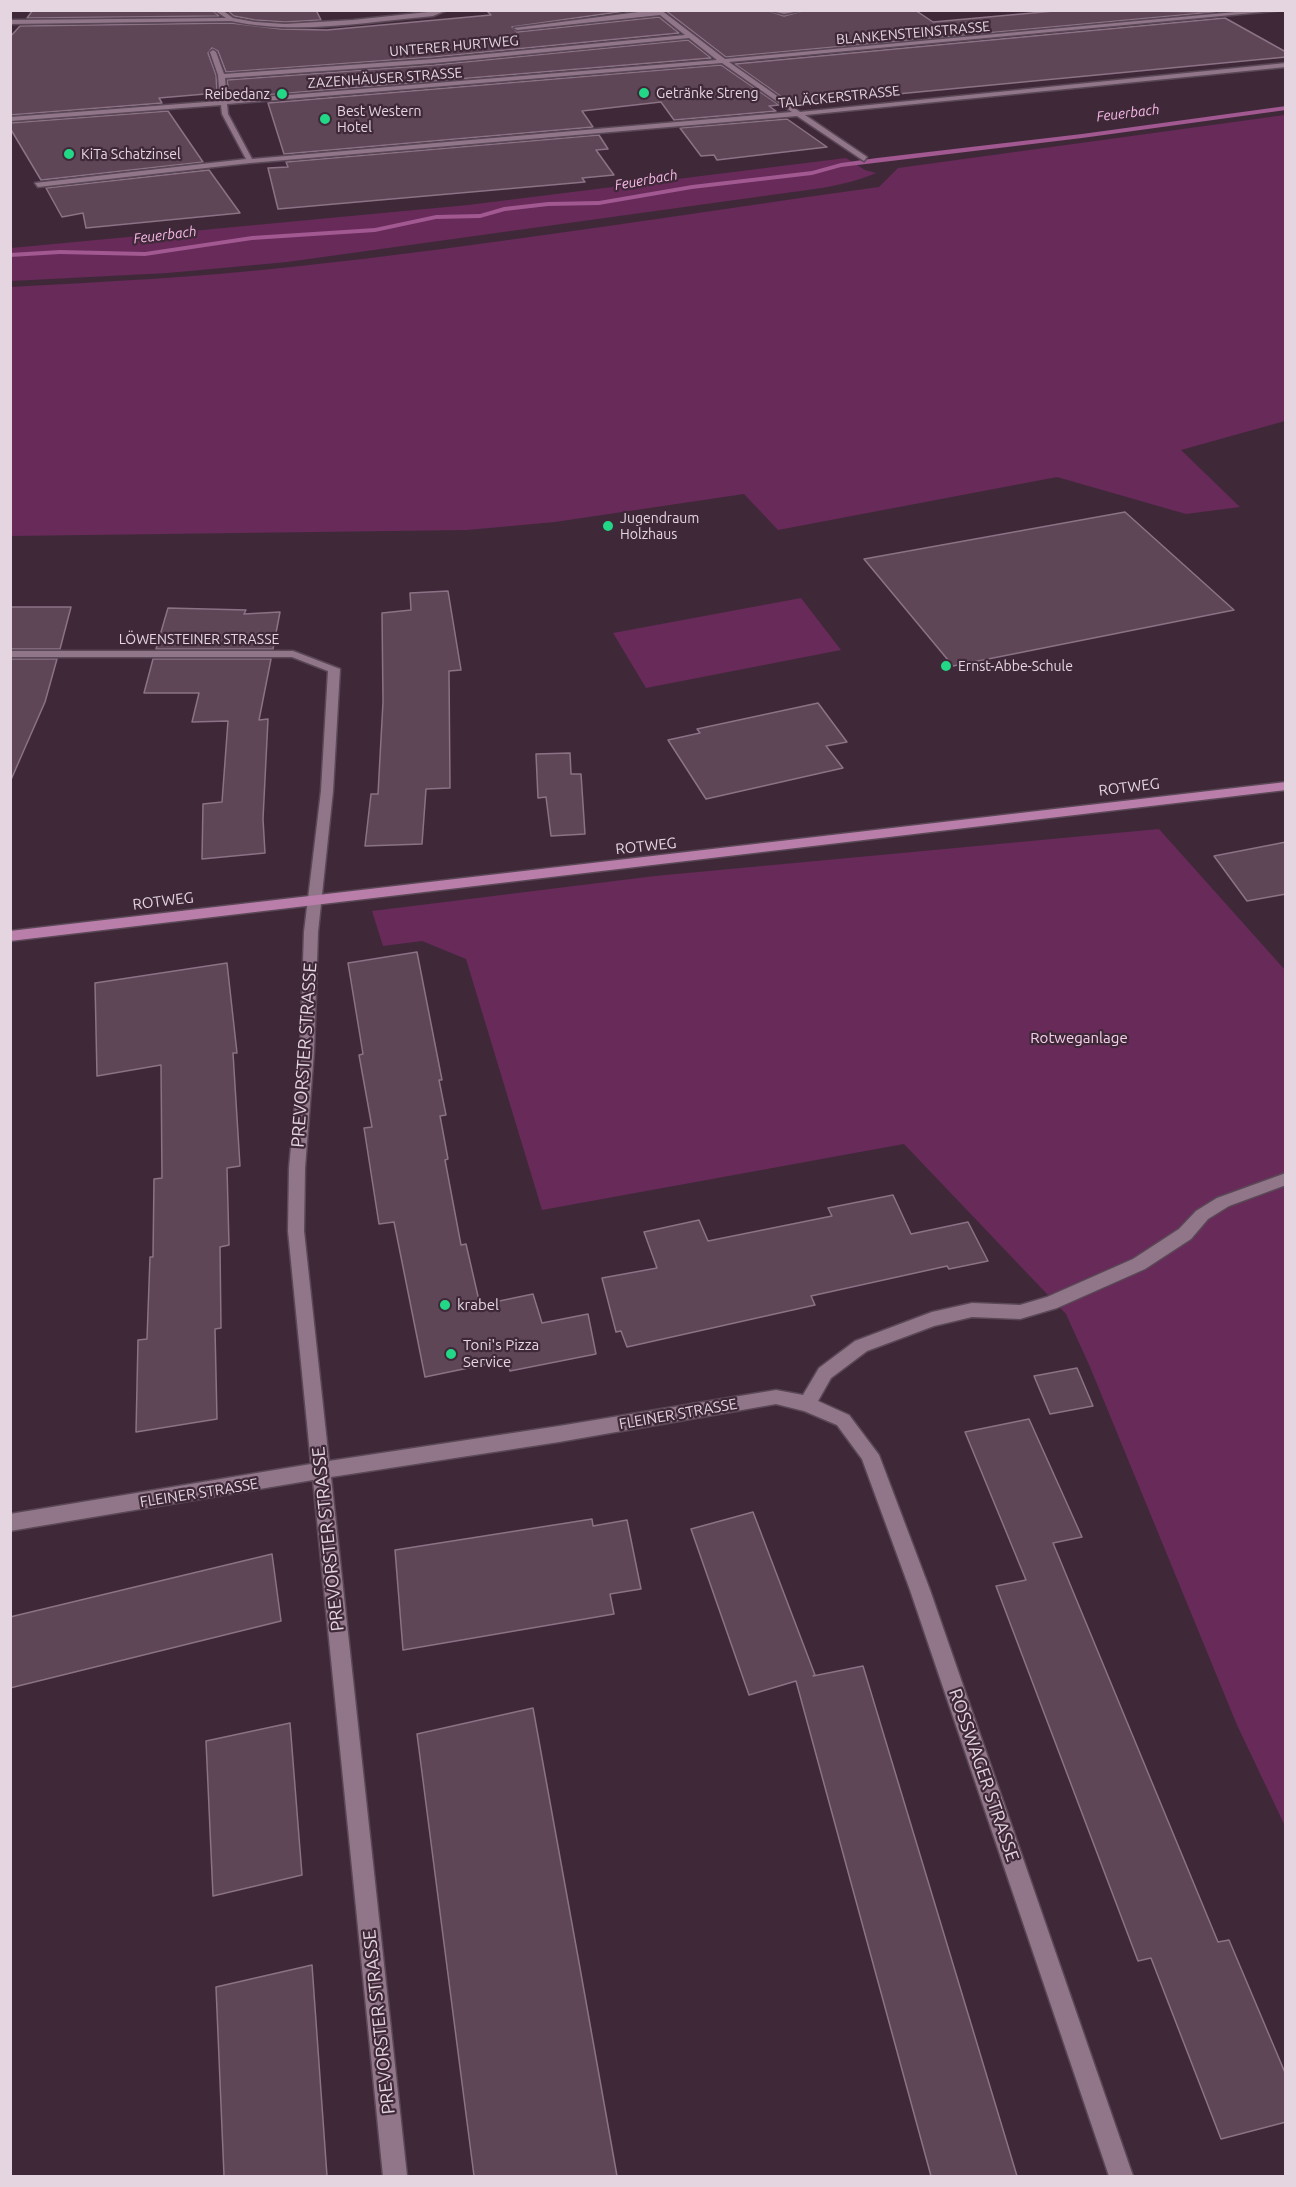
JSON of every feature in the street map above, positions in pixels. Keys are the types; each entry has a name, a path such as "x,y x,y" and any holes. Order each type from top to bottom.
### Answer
{"main road":[{"name":"ROTWEG","path":"10,936 723,854 1286,786"}],"street":[{"path":"217,10 228,20"},
{"path":"10,22 228,20 282,27 433,14 444,10"},
{"path":"771,10 783,12 801,10"},
{"name":"BLANKENSTEINSTRASSE","path":"725,62 1282,10"},
{"path":"518,28 658,12 796,114 864,159"},
{"name":"UNTERER HURTWEG","path":"221,76 434,61 688,36"},
{"path":"213,52 221,76 225,114 250,161"},
{"name":"ZAZENHÄUSER STRASSE","path":"10,119 725,62"},
{"name":"TALÄCKERSTRASSE","path":"38,185 250,161 796,114 1286,65"},
{"name":"LÖWENSTEINER STRASSE","path":"10,654 293,654 334,669 327,791 314,900"},
{"name":"PREVORSTER STRASSE","path":"314,900 307,1051 297,1168 296,1231 395,2176"},
{"path":"807,1404 825,1373 861,1346 932,1318 972,1310 1020,1312 1051,1303 1139,1264 1185,1234 1202,1215 1223,1202 1286,1179"},
{"name":"FLEINER STRASSE","path":"10,1523 776,1397 807,1404"},
{"name":"ROSSWAGER STRASSE","path":"807,1404 843,1420 870,1455 924,1601 1121,2176"}],"green space":[{"path":"1285,115 1285,421 1181,450 1240,507 1186,514 1057,477 778,530 744,494 555,522 467,530 11,536 11,287 256,271 512,240 879,187 898,168"},
{"path":"846,158 865,170 876,173 851,182 811,190 287,262 168,273 11,281 11,248 468,205"},
{"path":"801,598 841,650 646,688 613,633"},
{"name":"Rotweganlage","path":"1159,829 1285,970 1285,1826 1237,1725 1066,1314 904,1144 542,1210 466,959 422,941 383,946 372,911 655,876"}],"building":[{"path":"33,10 212,10 219,16 27,18"},
{"path":"227,10 316,10 321,20 285,22 255,20 234,16"},
{"path":"486,10 632,10 512,27 517,32 659,17 679,33 434,57 226,72 218,51 212,48 208,53 216,75 217,93 159,98 162,103 10,115 10,37 20,26 231,23 281,29 327,30 491,15"},
{"path":"665,10 766,10 784,16 806,10 915,10 933,22 1065,10 1215,12 726,57"},
{"path":"1225,18 1286,52 1286,57 792,104 735,64"},
{"path":"688,40 711,58 265,95 264,90 229,92 227,80 434,65"},
{"path":"721,65 779,105 769,106 776,111 674,120 661,102 582,111 593,127 284,154 268,103"},
{"path":"168,111 203,162 41,180 10,128 10,123"},
{"path":"787,119 827,147 717,160 714,155 701,156 680,128"},
{"path":"599,135 608,149 596,150 614,175 582,178 585,182 278,209 268,168 288,167 286,162"},
{"path":"209,170 240,213 86,228 83,213 62,217 46,188"},
{"path":"1125,512 1234,610 953,666 864,559"},
{"path":"448,591 461,670 449,671 450,788 426,789 422,844 365,846 371,794 378,794 383,702 382,613 411,610 410,593"},
{"path":"10,607 71,607 60,649 10,649"},
{"path":"168,608 246,610 244,614 280,612 273,649 156,649"},
{"path":"10,659 57,659 45,702 10,782"},
{"path":"153,659 271,659 259,720 268,719 263,819 265,853 202,859 203,804 222,802 228,721 192,722 199,693 144,693"},
{"path":"818,703 847,742 826,746 843,768 706,799 668,740 700,733 697,729"},
{"path":"570,753 571,774 581,774 585,834 551,836 546,797 538,798 536,754"},
{"path":"1286,842 1286,894 1247,901 1214,856"},
{"path":"417,952 442,1080 439,1080 446,1115 440,1116 448,1159 445,1160 461,1245 466,1244 480,1305 533,1294 542,1323 588,1314 596,1354 510,1371 507,1360 425,1377 394,1222 379,1224 364,1128 372,1127 359,1055 363,1054 348,963"},
{"path":"227,963 237,1053 233,1053 240,1166 227,1168 229,1245 220,1247 221,1328 215,1329 217,1419 136,1432 138,1340 147,1339 150,1257 153,1257 154,1179 162,1178 161,1065 97,1076 95,983"},
{"path":"893,1195 911,1234 968,1222 988,1261 949,1269 947,1266 811,1296 815,1305 627,1347 621,1331 616,1332 602,1278 657,1268 644,1232 699,1220 708,1241 832,1216 828,1208"},
{"path":"1077,1368 1093,1406 1050,1414 1034,1376"},
{"path":"1029,1419 1082,1537 1053,1543 1218,1942 1229,1940 1286,2075 1286,2122 1221,2139 1151,1958 1138,1961 996,1586 1026,1580 965,1432"},
{"path":"753,1512 815,1675 813,1676 863,1666 1017,2176 931,2176 796,1681 749,1695 691,1529"},
{"path":"592,1519 593,1526 627,1520 641,1589 610,1594 614,1614 403,1650 395,1550"},
{"path":"272,1554 281,1621 10,1688 10,1617"},
{"path":"533,1708 617,2176 474,2176 417,1734"},
{"path":"290,1723 302,1875 213,1896 206,1741"},
{"path":"312,1965 327,2176 224,2176 216,1987"}],"waterway":[{"name":"Feuerbach","path":"10,255 60,252 145,254 252,238 375,230 436,217 480,216 504,209 548,204 599,203 692,187 812,173 841,165 877,160 1082,136 1286,108"}],"place":[{"name":"Getränke Streng","path":"644,93"},
{"name":"Reibedanz","path":"282,94"},
{"name":"Best Western Hotel","path":"325,119"},
{"name":"KiTa Schatzinsel","path":"69,154"},
{"name":"Jugendraum Holzhaus","path":"608,526"},
{"name":"Ernst-Abbe-Schule","path":"946,666"},
{"name":"krabel","path":"445,1305"},
{"name":"Toni's Pizza Service","path":"451,1354"}]}
